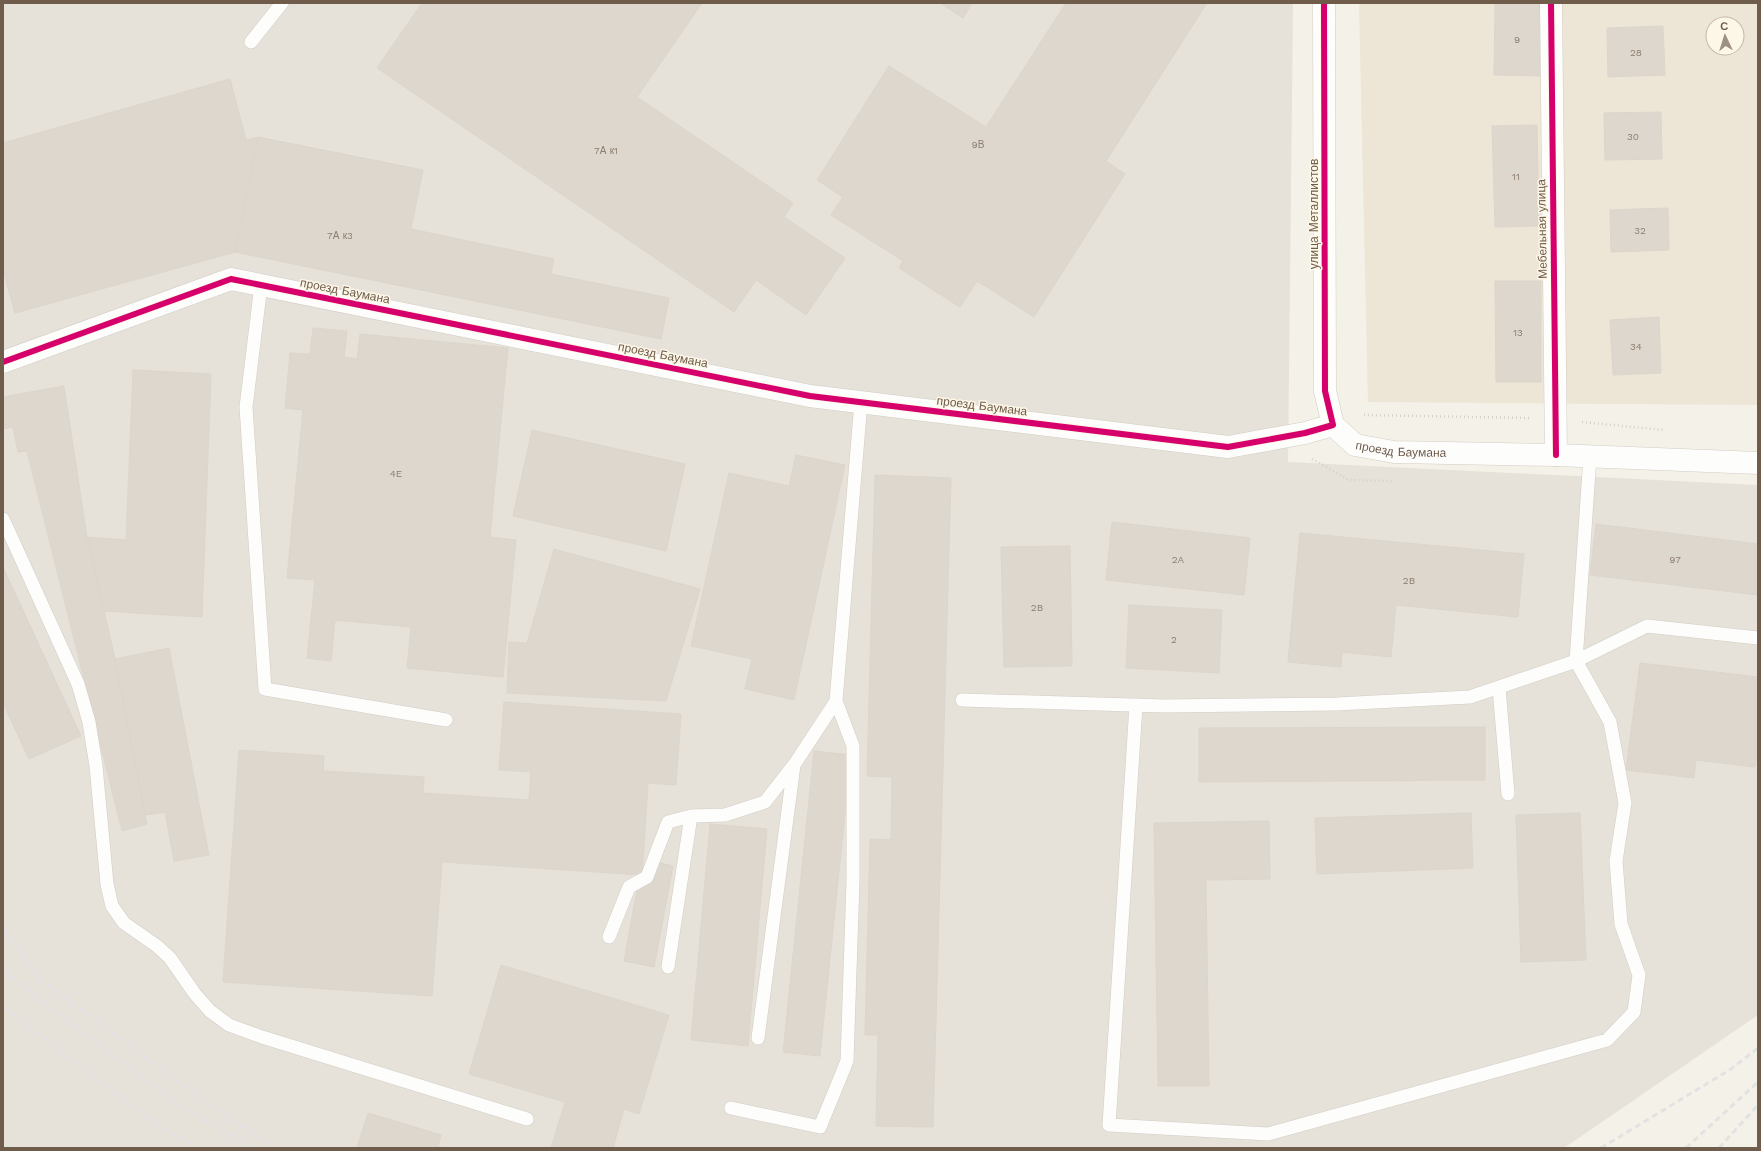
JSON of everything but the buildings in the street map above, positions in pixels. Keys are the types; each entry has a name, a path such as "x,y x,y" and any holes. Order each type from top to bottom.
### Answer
{"street":[{"name":"улица Металлистов","path":"1324,3 1325,391 1333,425"},
{"name":"Мебельная улица","path":"1551,3 1556,455"},
{"name":"проезд Баумана","path":"3,362 231,279 810,396 1228,447 1305,433 1333,425 1356,445 1394,452 1590,456 1758,463"}],"lane":[{"path":"251,42 282,3"},
{"path":"261,285 246,407 266,689 446,720"},
{"path":"731,1108 820,1127 847,1061 853,881 853,746 836,702 861,402"},
{"path":"1136,705 1109,1125 1268,1134 1607,1040 1634,1012 1639,975 1621,924 1616,861 1624,803 1610,722 1576,660 1590,456"},
{"path":"3,519 78,684 89,722 96,766 107,884 112,906 124,923 157,946 170,958 195,994 210,1011 229,1025 262,1037 527,1119"},
{"path":"962,700 1136,705 1337,704 1470,697 1576,660 1647,626 1758,638"},
{"path":"1499,688 1508,794"},
{"path":"609,938 629,887 646,877 668,822 691,816 725,815 765,802 794,765 836,702"},
{"path":"758,1038 794,765"},
{"path":"668,967 691,816"}],"path":[{"path":"1361,415 1528,418 1672,431"}],"shaded area":[{"path":"3,3 1293,3 1288,462 1758,485 1758,1015 1564,1148 3,1148"},
{"path":"1359,3 1758,3 1758,405 1368,402"}],"railway":[{"path":"3,929 42,981 192,1092 275,1148"},
{"path":"3,968 29,991 178,1105 254,1148"},
{"path":"3,1007 161,1127 200,1148"},
{"path":"1601,1148 1731,1069 1758,1048"},
{"path":"1686,1148 1758,1082"},
{"path":"1719,1148 1758,1105"}],"cycle path":[{"path":"3,362 231,279 810,396 1228,447 1305,433 1333,425 1325,391 1324,3"},
{"path":"1551,3 1556,455"}]}
